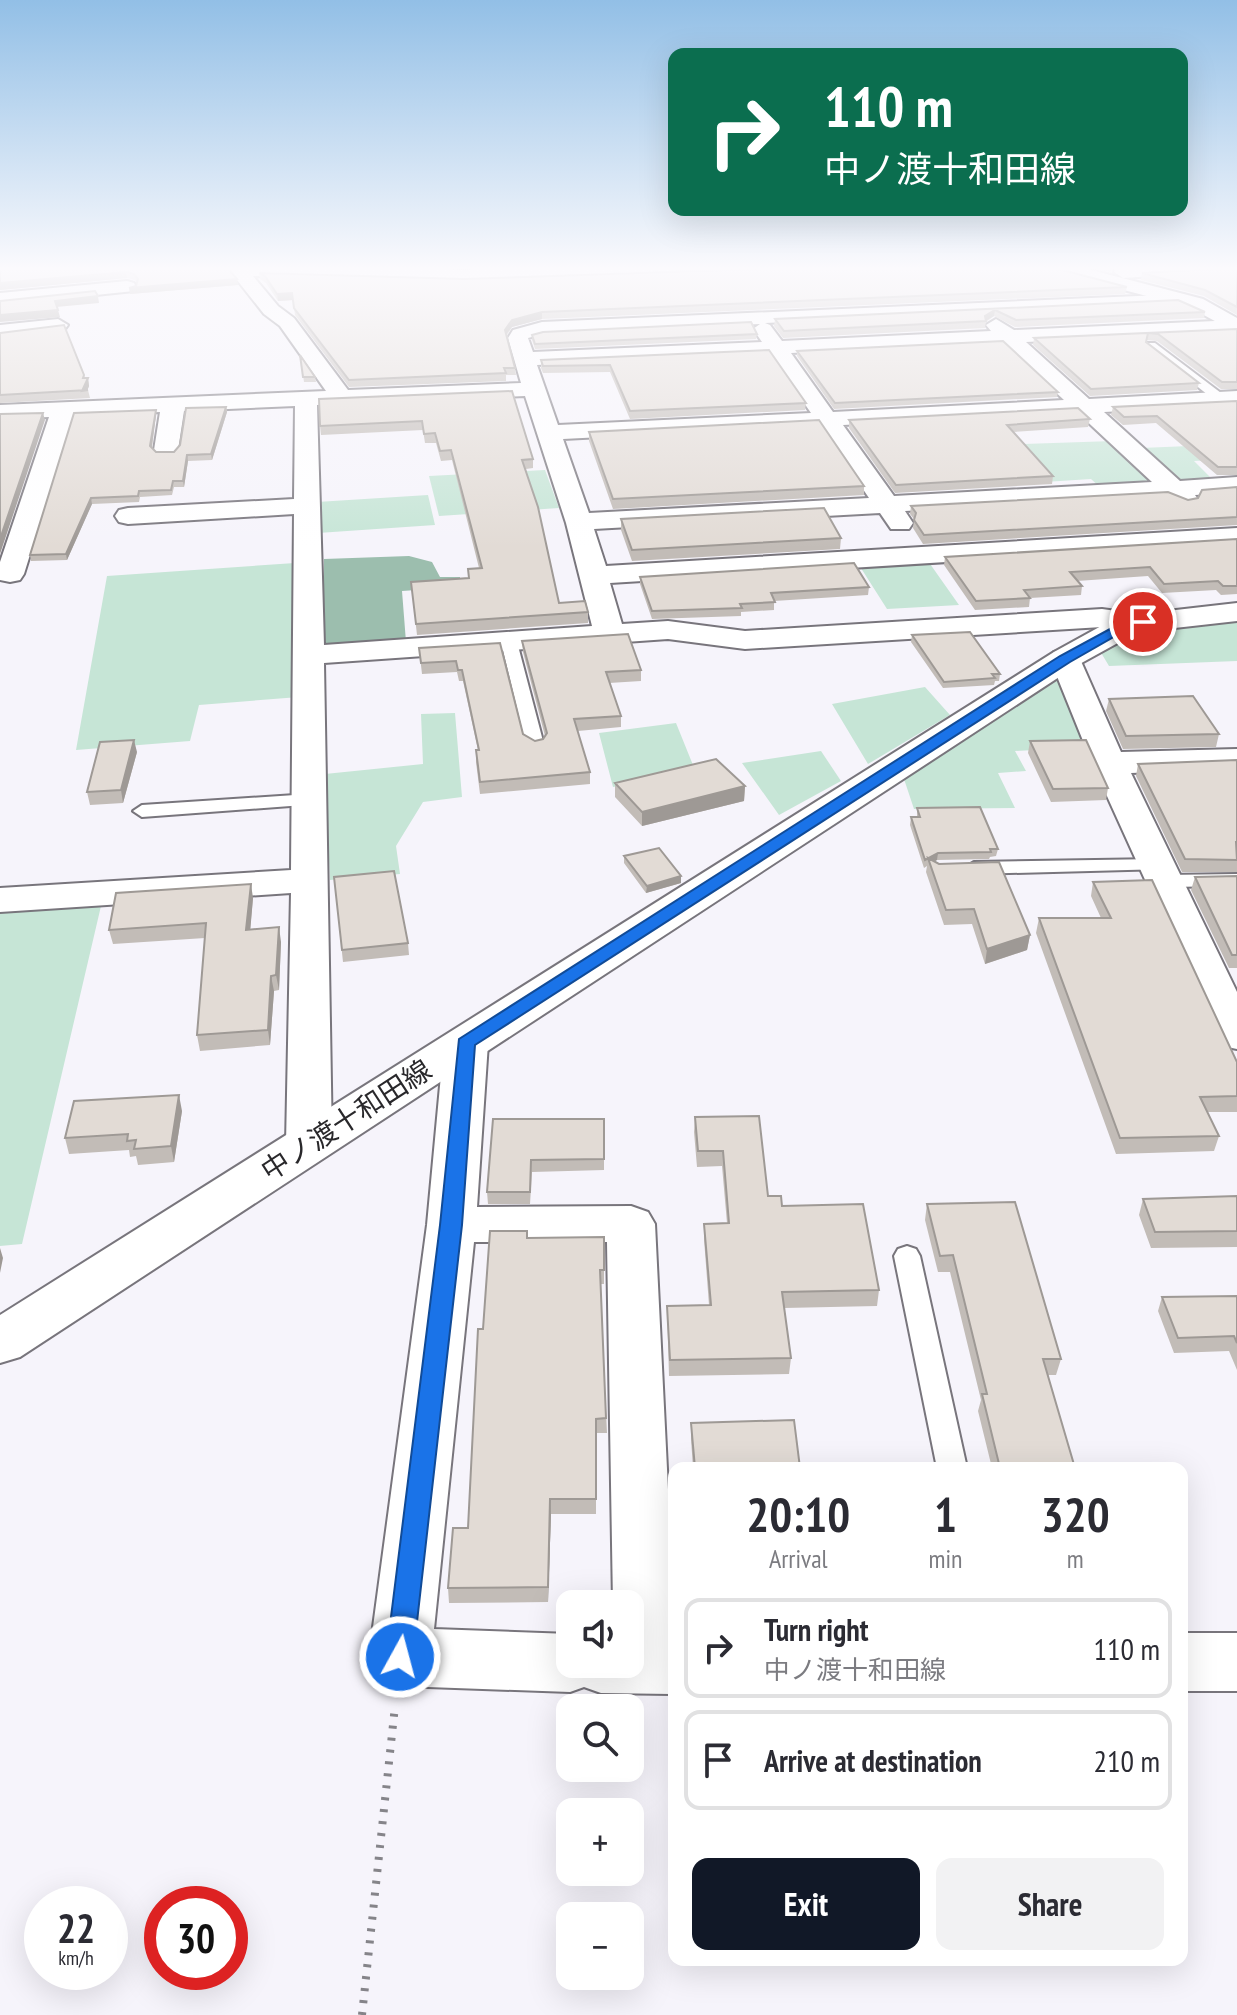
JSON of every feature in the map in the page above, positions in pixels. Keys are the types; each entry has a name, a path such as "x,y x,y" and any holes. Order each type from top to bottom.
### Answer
{"main road":[{"name":"中ノ渡十和田線","path":"0,1342 1065,659 1114,632 1143,622 1237,612"}],"street":[{"path":"315,360 342,397"},
{"path":"524,360 596,575 609,634"},
{"path":"786,360 923,555"},
{"path":"1034,360 1230,541"},
{"path":"0,412 533,389"},
{"path":"306,398 310,655 309,1144"},
{"path":"549,433 1229,398"},
{"path":"166,450 173,405"},
{"path":"10,574 63,410"},
{"path":"578,522 1237,485"},
{"path":"128,516 306,506"},
{"path":"596,575 923,555 1230,541"},
{"path":"310,655 668,630 745,640 1102,618 1143,622"},
{"path":"1065,659 1109,763 1237,1036"},
{"path":"1109,763 1237,759"},
{"path":"0,900 310,880"},
{"path":"466,1043 451,1225 400,1657 556,1663"},
{"path":"451,1225 631,1224 638,1590"},
{"path":"1188,1662 1237,1662"}],"lane":[{"path":"1173,360 1229,398"},
{"path":"509,642 535,745"},
{"path":"142,811 310,800"},
{"path":"952,868 1161,873 1237,880"},
{"path":"907,1256 951,1462"}],"path":[{"path":"362,2015 400,1657"}],"green space":[{"path":"1113,441 1162,486 1102,489 1091,479 1029,483 993,445"},
{"path":"1237,444 1237,459 1194,461 1215,482 1177,484 1141,448"},
{"path":"545,470 559,508 439,516 429,476"},
{"path":"428,495 435,525 318,533 317,502"},
{"path":"409,556 432,562 440,577 460,577 460,587 402,591 406,642 324,648 324,559"},
{"path":"928,561 959,605 887,609 859,565"},
{"path":"295,563 299,697 199,705 190,741 76,750 107,576"},
{"path":"1237,621 1237,661 1109,666 1100,651 1167,630"},
{"path":"1058,680 1089,747 1015,751 1026,771 998,773 1015,808 914,809 904,779"},
{"path":"925,687 950,715 868,764 832,704"},
{"path":"455,713 462,797 423,802 396,846 400,874 330,880 325,774 423,764 421,714"},
{"path":"676,723 695,770 613,787 599,733"},
{"path":"821,751 841,781 779,815 742,763"},
{"path":"101,906 22,1244 0,1246 0,913"}],"building":[{"path":"0,360 78,360 83,378 88,378 82,390 0,395"},
{"path":"301,360 315,377 303,377"},
{"path":"334,360 513,360 515,368 504,368 506,373 349,380"},
{"path":"541,360 776,360 806,403 630,411 610,365 543,366"},
{"path":"804,360 1024,360 1058,392 835,403"},
{"path":"1059,360 1169,360 1199,383 1091,389"},
{"path":"1193,360 1237,360 1237,382 1222,382"},
{"path":"512,391 533,459 522,460 538,507 559,603 585,601 588,612 416,624 411,582 469,578 468,569 482,568 451,450 440,451 435,433 424,434 422,421 320,426 319,399"},
{"path":"1237,401 1237,467 1218,467 1157,416 1124,417 1113,407"},
{"path":"226,407 211,454 187,455 183,481 173,481 171,490 139,491 138,496 91,498 66,554 30,555 74,413 156,410 150,446 156,452 174,452 180,445 186,408"},
{"path":"1078,408 1090,419 1007,425 1053,476 896,485 849,420"},
{"path":"43,413 0,539 0,414"},
{"path":"819,420 864,486 613,499 589,432"},
{"path":"1237,487 1237,517 924,535 914,520 916,513 911,506 1168,492 1188,500 1198,498 1202,490"},
{"path":"824,508 841,538 632,550 621,519"},
{"path":"1237,539 1237,586 1223,586 1218,581 1164,584 1150,567 1070,572 1082,586 1024,590 1030,598 976,601 945,557"},
{"path":"854,563 869,587 771,593 775,602 740,604 742,608 652,611 640,577"},
{"path":"970,632 1000,674 992,674 995,678 944,682 912,635"},
{"path":"628,634 641,670 606,672 621,716 574,719 590,772 480,782 476,750 479,750 462,670 458,670 456,661 421,663 419,648 500,643 523,734 535,741 543,739 547,733 522,641"},
{"path":"1193,696 1219,734 1126,736 1109,699"},
{"path":"134,740 121,790 87,792 100,742"},
{"path":"1086,740 1108,788 1053,789 1030,741"},
{"path":"716,759 745,786 642,812 615,783"},
{"path":"1237,760 1237,860 1185,859 1138,764"},
{"path":"980,807 998,849 990,849 991,852 938,853 925,860 911,817 920,817 917,808"},
{"path":"659,848 681,876 647,886 624,856"},
{"path":"928,858 939,864 999,862 1030,935 987,949 974,909 946,910"},
{"path":"394,871 408,943 342,950 334,877"},
{"path":"1237,876 1237,955 1232,955 1195,877"},
{"path":"1152,880 1237,1062 1237,1096 1200,1097 1219,1136 1120,1138 1039,918 1111,918 1093,882"},
{"path":"251,884 246,930 279,927 276,975 271,976 268,1030 197,1035 206,923 109,930 116,893"},
{"path":"179,1095 171,1146 134,1149 136,1140 127,1141 128,1134 65,1138 74,1101"},
{"path":"759,1116 768,1196 781,1196 782,1206 863,1204 879,1290 782,1292 791,1358 670,1360 667,1306 711,1305 704,1224 729,1223 723,1151 698,1151 695,1117"},
{"path":"493,1119 604,1119 604,1159 531,1160 530,1192 487,1192"},
{"path":"1237,1196 1237,1231 1155,1232 1143,1199"},
{"path":"1015,1202 1061,1359 1043,1359 1073,1462 999,1462 982,1394 987,1394 953,1255 940,1256 927,1204"},
{"path":"490,1231 527,1231 527,1238 604,1237 604,1270 600,1270 606,1418 596,1419 596,1499 550,1499 548,1587 448,1588 453,1528 468,1528 478,1329 483,1329"},
{"path":"1237,1296 1237,1343 1234,1336 1178,1338 1162,1297"},
{"path":"794,1420 799,1462 694,1462 691,1423"}],"route":[{"path":"400,1657 451,1225 466,1043 1065,659 1114,632 1143,622"}]}
